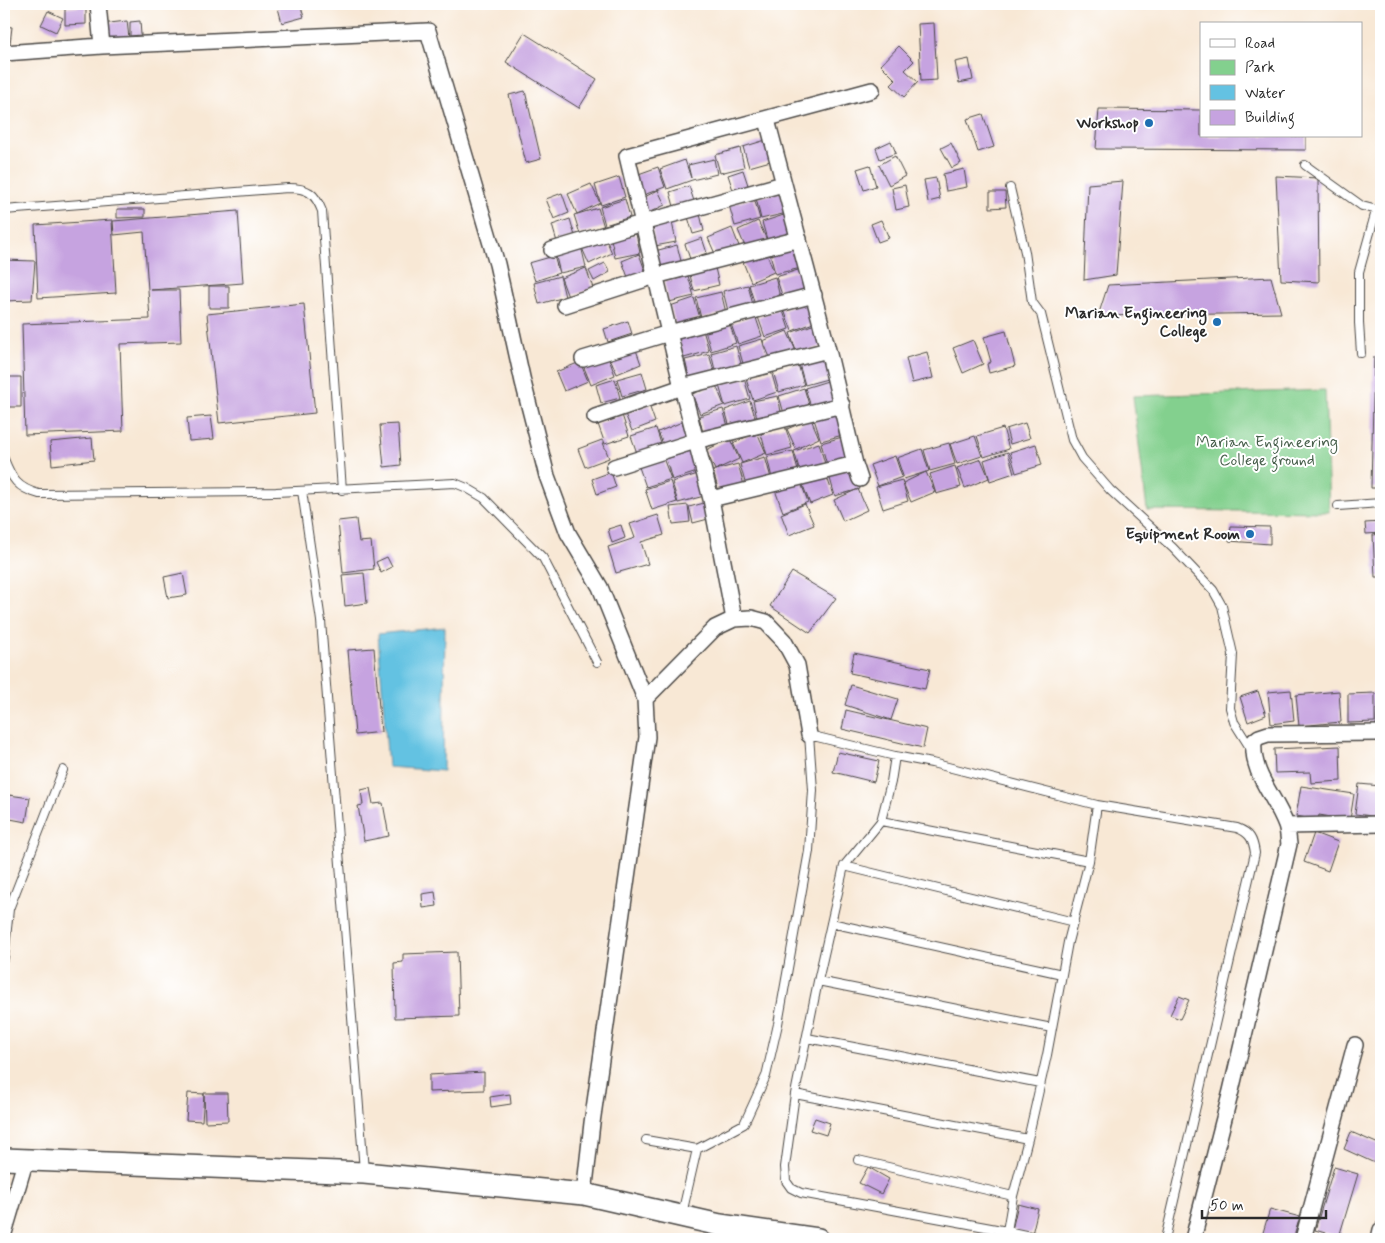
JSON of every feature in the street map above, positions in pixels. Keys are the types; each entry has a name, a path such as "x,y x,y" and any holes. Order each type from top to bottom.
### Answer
{"street":[{"path":"98,4 102,46"},
{"path":"4,53 102,46 428,31 497,264 523,382 547,476 568,533 600,587 645,699 648,738 592,1122 584,1194"},
{"path":"734,619 711,499 668,333 627,156 767,120 872,90"},
{"path":"767,120 814,295 860,479"},
{"path":"552,250 783,184"},
{"path":"565,305 655,276 799,239"},
{"path":"583,358 668,333 814,295"},
{"path":"594,417 682,388 828,350"},
{"path":"614,467 695,442 842,405"},
{"path":"711,499 855,464"},
{"path":"645,699 715,628 734,619 751,618 766,622 784,641 797,665 809,735"},
{"path":"1193,1239 1231,1091 1288,844 1287,826 1258,772 1253,753 1254,741 1268,734 1381,733"},
{"path":"1287,826 1381,824"},
{"path":"1304,1239 1355,1045"},
{"path":"4,1159 364,1173 584,1194 720,1225 818,1239"},
{"path":"4,1233 26,1159"},
{"path":"1379,1239 1381,1230"}],"lane":[{"path":"1305,166 1362,206 1378,211 1359,272 1361,353"},
{"path":"4,210 288,188 300,188 309,191 319,203 324,227 342,490"},
{"path":"1010,188 1025,252 1032,302 1041,314 1072,440 1082,458 1110,490 1173,548 1213,590 1222,606 1233,654 1230,708 1234,722 1253,753"},
{"path":"4,459 10,474 17,484 28,491 39,494 342,490 455,483 484,498 543,558 597,662"},
{"path":"302,491 321,621 364,1173"},
{"path":"1338,506 1381,503"},
{"path":"646,1140 697,1150 744,1124 766,1076 778,1024 809,852 813,790 809,735 895,756 932,762 1097,804 1237,828 1247,832 1254,841 1255,853 1239,926 1191,1123 1171,1221 1165,1239"},
{"path":"895,756 891,782 881,821 844,866 795,1094 785,1167 786,1181 791,1188 801,1193 1044,1239"},
{"path":"4,958 9,909 63,770"},
{"path":"1007,1231 1013,1196 1028,1139 1052,1028 1068,942 1089,861 1097,804"},
{"path":"881,821 1089,861"},
{"path":"844,866 1074,922"},
{"path":"831,924 1062,974"},
{"path":"818,981 1052,1028"},
{"path":"807,1038 1040,1083"},
{"path":"795,1094 1028,1139"},
{"path":"681,1216 697,1150"},
{"path":"858,1160 1013,1196"}],"green space":[{"name":"Marian Engineering College ground","path":"1325,390 1329,512 1147,510 1133,396"}],"water":[{"path":"445,627 443,771 388,767 378,634"}],"building":[{"path":"277,4 300,4 304,17 282,23"},
{"path":"86,6 86,24 65,25 65,8"},
{"path":"48,11 63,18 56,32 41,25"},
{"path":"127,21 129,38 102,41 101,24"},
{"path":"140,21 141,35 130,36 130,22"},
{"path":"934,23 937,80 921,81 918,24"},
{"path":"4,26 12,27 9,52 4,51"},
{"path":"524,33 597,79 579,108 506,62"},
{"path":"899,46 914,61 905,70 918,82 904,97 891,85 896,80 881,65"},
{"path":"969,59 973,80 959,83 955,62"},
{"path":"525,91 541,159 526,163 509,95"},
{"name":"Workshop","path":"1099,109 1200,110 1200,138 1306,138 1306,150 1096,149"},
{"path":"983,114 994,147 978,152 967,119"},
{"path":"769,139 774,160 749,167 743,147"},
{"path":"891,141 896,153 880,159 876,148"},
{"path":"951,143 961,163 952,168 941,148"},
{"path":"740,148 744,167 720,173 715,155"},
{"path":"895,156 905,176 889,185 879,165"},
{"path":"714,159 717,174 667,189 660,169 685,160 691,178 688,165"},
{"path":"870,165 876,186 864,190 857,169"},
{"path":"658,167 665,187 641,196 633,176"},
{"path":"964,169 967,187 946,191 943,174"},
{"path":"743,170 750,191 735,196 728,175"},
{"path":"1276,176 1318,178 1319,282 1281,280"},
{"path":"619,177 625,197 601,205 595,185"},
{"path":"936,178 940,199 928,202 924,180"},
{"path":"1123,181 1116,275 1084,280 1088,184"},
{"path":"591,184 600,203 577,214 568,194"},
{"path":"905,185 909,207 896,210 892,188"},
{"path":"689,186 695,204 675,210 670,192"},
{"path":"658,190 665,205 648,213 641,199"},
{"path":"781,192 787,213 761,219 756,198"},
{"path":"990,192 1005,192 1006,207 990,208"},
{"path":"562,193 569,213 554,219 546,199"},
{"path":"754,198 760,219 735,226 729,205"},
{"path":"625,199 630,217 605,225 600,207"},
{"path":"598,208 604,227 580,234 574,215"},
{"path":"117,209 145,209 145,217 117,218"},
{"path":"238,211 243,283 151,290 179,290 181,342 120,344 123,431 25,435 22,324 150,319 144,232 114,235 113,221"},
{"path":"700,214 704,231 693,234 688,217"},
{"path":"787,214 794,235 768,243 762,222"},
{"path":"570,219 575,236 557,242 552,225"},
{"path":"112,220 116,293 38,298 35,225"},
{"path":"881,220 889,238 878,242 871,224"},
{"path":"758,221 767,240 746,249 738,230"},
{"path":"672,222 676,242 655,246 652,226"},
{"path":"732,228 739,246 716,256 708,238"},
{"path":"636,234 640,253 615,258 611,239"},
{"path":"605,237 612,253 589,264 582,248"},
{"path":"702,238 707,253 690,259 685,244"},
{"path":"677,245 682,265 660,270 655,251"},
{"path":"581,246 586,267 560,273 555,253"},
{"path":"796,246 801,268 775,274 770,253"},
{"path":"766,252 774,272 751,282 743,262"},
{"path":"639,254 646,273 629,280 622,261"},
{"path":"554,256 559,273 535,281 529,263"},
{"path":"4,260 35,261 32,300 4,301"},
{"path":"605,263 610,272 594,281 589,271"},
{"path":"586,268 593,288 568,297 561,278"},
{"path":"715,268 719,285 694,291 690,275"},
{"path":"801,269 808,290 783,298 776,277"},
{"path":"560,276 565,297 539,304 534,283"},
{"path":"688,276 694,296 669,302 664,282"},
{"path":"775,277 780,297 755,305 749,285"},
{"path":"1271,277 1281,313 1098,316 1108,285"},
{"path":"748,285 753,305 728,311 723,291"},
{"path":"209,286 229,286 229,308 209,308"},
{"path":"721,292 726,313 701,318 696,298"},
{"path":"694,298 700,318 676,326 670,306"},
{"path":"809,301 816,322 792,331 784,310"},
{"path":"304,304 315,413 219,423 207,314"},
{"path":"782,308 789,329 765,337 758,317"},
{"path":"755,315 762,336 738,344 731,324"},
{"path":"628,321 632,334 608,342 604,329"},
{"path":"729,322 736,343 711,351 705,330"},
{"path":"815,324 822,346 797,354 790,333"},
{"path":"703,330 709,351 684,358 678,338"},
{"path":"787,331 796,351 772,362 763,341"},
{"path":"1006,331 1015,366 989,373 987,364 991,362 984,337"},
{"path":"762,339 768,360 744,367 738,346"},
{"path":"973,340 983,364 963,373 953,348"},
{"path":"736,346 742,367 716,374 711,353"},
{"path":"635,347 641,364 617,374 610,358"},
{"path":"927,352 933,378 912,383 906,358"},
{"path":"607,354 615,375 591,385 583,365"},
{"path":"709,354 715,375 690,381 685,360"},
{"path":"825,357 831,378 805,385 799,364"},
{"path":"1374,357 1381,357 1381,488 1371,488"},
{"path":"580,362 588,381 564,391 556,372"},
{"path":"798,364 804,385 779,392 773,371"},
{"path":"771,371 777,392 753,400 746,379"},
{"path":"642,372 647,389 622,396 617,379"},
{"path":"4,377 21,377 21,407 4,407"},
{"path":"744,378 750,399 725,406 719,385"},
{"path":"615,379 620,398 601,403 596,385"},
{"path":"831,380 837,402 812,410 805,388"},
{"path":"716,385 724,405 700,414 692,394"},
{"path":"804,388 810,408 785,417 779,396"},
{"path":"778,396 782,417 758,422 753,401"},
{"path":"750,401 757,423 731,431 725,410"},
{"path":"649,405 655,422 632,431 625,414"},
{"path":"723,409 729,430 704,437 699,416"},
{"path":"839,412 846,434 821,441 814,419"},
{"path":"622,415 629,436 605,444 598,424"},
{"path":"211,416 214,439 189,441 187,418"},
{"path":"811,419 819,438 796,449 787,429"},
{"path":"682,422 689,439 665,449 658,432"},
{"path":"1025,423 1030,438 1010,444 1006,429"},
{"path":"398,424 401,465 384,467 380,425"},
{"path":"785,426 792,448 767,455 761,434"},
{"path":"656,428 662,447 638,456 631,436"},
{"path":"1003,428 1009,449 984,457 977,436"},
{"path":"757,432 766,453 742,463 733,443"},
{"path":"846,436 852,458 827,465 821,443"},
{"path":"975,436 982,456 957,464 950,444"},
{"path":"92,438 94,460 52,465 50,442"},
{"path":"730,439 739,459 715,470 706,450"},
{"path":"602,440 609,458 585,467 578,449"},
{"path":"819,443 825,464 800,472 794,451"},
{"path":"949,443 955,464 930,471 924,450"},
{"path":"1036,444 1042,465 1016,473 1010,452"},
{"path":"922,449 929,471 904,479 897,458"},
{"path":"691,451 697,472 672,480 666,459"},
{"path":"793,451 798,471 772,478 767,457"},
{"path":"1008,452 1014,473 990,481 984,460"},
{"path":"895,456 902,477 878,486 870,465"},
{"path":"765,457 771,478 746,486 740,464"},
{"path":"663,458 671,479 646,487 639,467"},
{"path":"981,459 989,478 965,488 957,468"},
{"path":"738,464 744,485 719,492 713,471"},
{"path":"955,466 961,487 936,494 930,474"},
{"path":"853,467 860,489 835,496 829,475"},
{"path":"611,472 616,487 597,494 592,479"},
{"path":"926,472 935,492 911,502 903,483"},
{"path":"698,474 704,496 678,503 672,482"},
{"path":"826,474 833,495 810,504 802,483"},
{"path":"800,480 808,502 783,512 775,490"},
{"path":"902,480 908,501 883,509 876,487"},
{"path":"670,481 677,502 652,510 645,489"},
{"path":"858,489 867,510 843,521 834,500"},
{"path":"708,502 712,518 693,523 689,507"},
{"path":"805,504 814,525 789,535 781,514"},
{"path":"688,505 690,522 673,524 670,507"},
{"path":"658,515 664,535 641,542 648,564 616,573 608,547 635,538 630,524"},
{"path":"356,519 359,542 371,541 374,569 343,573 338,521"},
{"path":"1381,522 1381,533 1366,534 1365,523"},
{"path":"621,525 625,538 612,543 608,529"},
{"name":"Equipment Room","path":"1231,526 1270,527 1270,544 1229,541"},
{"path":"1381,534 1381,577 1375,577 1373,535"},
{"path":"387,557 392,567 381,573 376,562"},
{"path":"792,572 836,598 810,633 770,606"},
{"path":"183,573 187,595 168,598 164,577"},
{"path":"364,573 367,603 345,606 342,575"},
{"path":"374,648 381,732 355,735 348,650"},
{"path":"854,653 930,669 925,689 850,673"},
{"path":"851,685 898,699 891,720 845,705"},
{"path":"1291,690 1294,721 1271,724 1268,692"},
{"path":"1258,691 1266,715 1248,722 1240,697"},
{"path":"1339,691 1341,722 1299,726 1296,695"},
{"path":"1379,692 1381,692 1381,725 1376,725"},
{"path":"1375,693 1375,722 1348,723 1348,694"},
{"path":"846,710 927,729 923,748 842,729"},
{"path":"1340,746 1341,781 1311,783 1310,772 1275,773 1274,749"},
{"path":"838,752 879,761 874,782 833,772"},
{"path":"1359,784 1381,786 1381,817 1355,814"},
{"path":"1301,786 1354,794 1350,820 1319,815 1318,820 1296,816"},
{"path":"370,788 373,804 383,803 389,836 364,841 358,806 363,805 361,790"},
{"path":"9,795 30,798 26,822 5,818"},
{"path":"1314,833 1338,842 1328,871 1304,862"},
{"path":"435,892 437,906 423,908 422,894"},
{"path":"457,952 459,1016 395,1018 394,963 403,962 403,954"},
{"path":"1179,996 1189,1000 1180,1019 1170,1015"},
{"path":"484,1072 484,1090 429,1092 429,1075"},
{"path":"188,1093 204,1094 202,1121 186,1120"},
{"path":"204,1093 227,1093 228,1121 205,1122"},
{"path":"510,1094 511,1104 491,1107 490,1097"},
{"path":"815,1118 830,1123 826,1135 810,1130"},
{"path":"1351,1132 1381,1145 1381,1166 1344,1149"},
{"path":"868,1167 889,1179 881,1194 859,1183"},
{"path":"1334,1167 1358,1174 1339,1237 1315,1230"},
{"path":"1018,1204 1038,1209 1032,1234 1012,1230"},
{"path":"1270,1209 1300,1217 1293,1239 1274,1239 1262,1236"}],"place":[{"name":"Workshop","path":"1149,123"},
{"name":"Marian Engineering College","path":"1217,322"},
{"name":"Equipment Room","path":"1250,534"}]}
